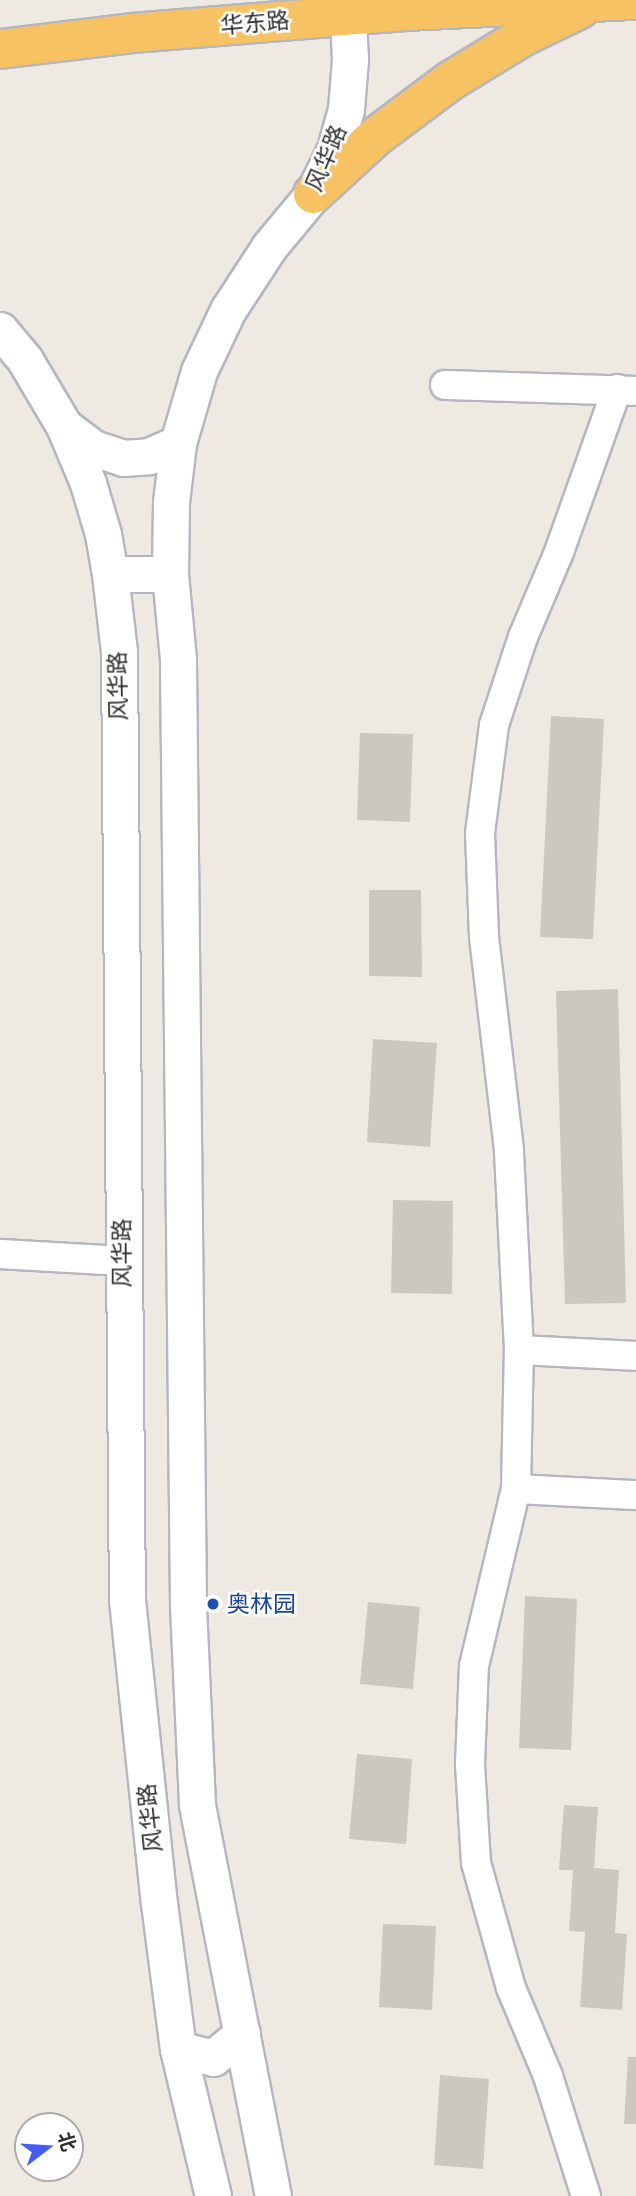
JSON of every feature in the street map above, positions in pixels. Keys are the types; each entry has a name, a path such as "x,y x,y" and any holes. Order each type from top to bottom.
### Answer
{"highway":[{"name":"华东路","path":"0,49 348,8 636,0"},
{"path":"313,194 375,137 450,81 522,37 595,2"}],"street":[{"name":"风华路","path":"273,2196 196,1791 185,1433 178,659 170,574 171,502 178,443 199,371 228,310 269,247 313,194 335,149 346,109 350,60 348,8"},
{"name":"风华路","path":"0,330 25,360 64,426 88,483 110,574 119,652 122,1261 127,1600 159,1903 178,2049 213,2196"},
{"path":"445,385 626,390 523,637 494,725 480,833 484,937 509,1150 519,1350 516,1489 474,1666 470,1764 477,1863 511,1988 548,2076 586,2196"},
{"path":"64,426 93,447 123,458 149,456 178,443"},
{"path":"110,574 170,574"},
{"path":"0,1254 122,1261"},
{"path":"519,1350 636,1356"},
{"path":"516,1489 636,1494"},
{"path":"178,2049 212,2058 242,2034"}],"building":[{"path":"551,716 604,719 593,939 540,937"},
{"path":"360,733 413,734 410,822 357,820"},
{"path":"369,890 421,890 422,977 369,976"},
{"path":"618,989 626,1303 565,1304 556,991"},
{"path":"373,1039 437,1043 430,1147 367,1142"},
{"path":"393,1200 453,1201 452,1294 391,1293"},
{"path":"525,1596 577,1599 571,1750 519,1748"},
{"path":"368,1602 420,1607 413,1689 360,1684"},
{"path":"357,1754 412,1759 406,1844 349,1839"},
{"path":"564,1805 598,1807 594,1868 619,1870 615,1933 627,1934 622,2010 580,2007 585,1932 569,1931 573,1870 559,1870"},
{"path":"383,1924 436,1926 432,2010 379,2007"},
{"path":"628,2057 636,2057 636,2124 624,2124"},
{"path":"440,2075 489,2079 483,2169 434,2165"}],"place":[{"name":"奥林园","path":"213,1604"}]}
